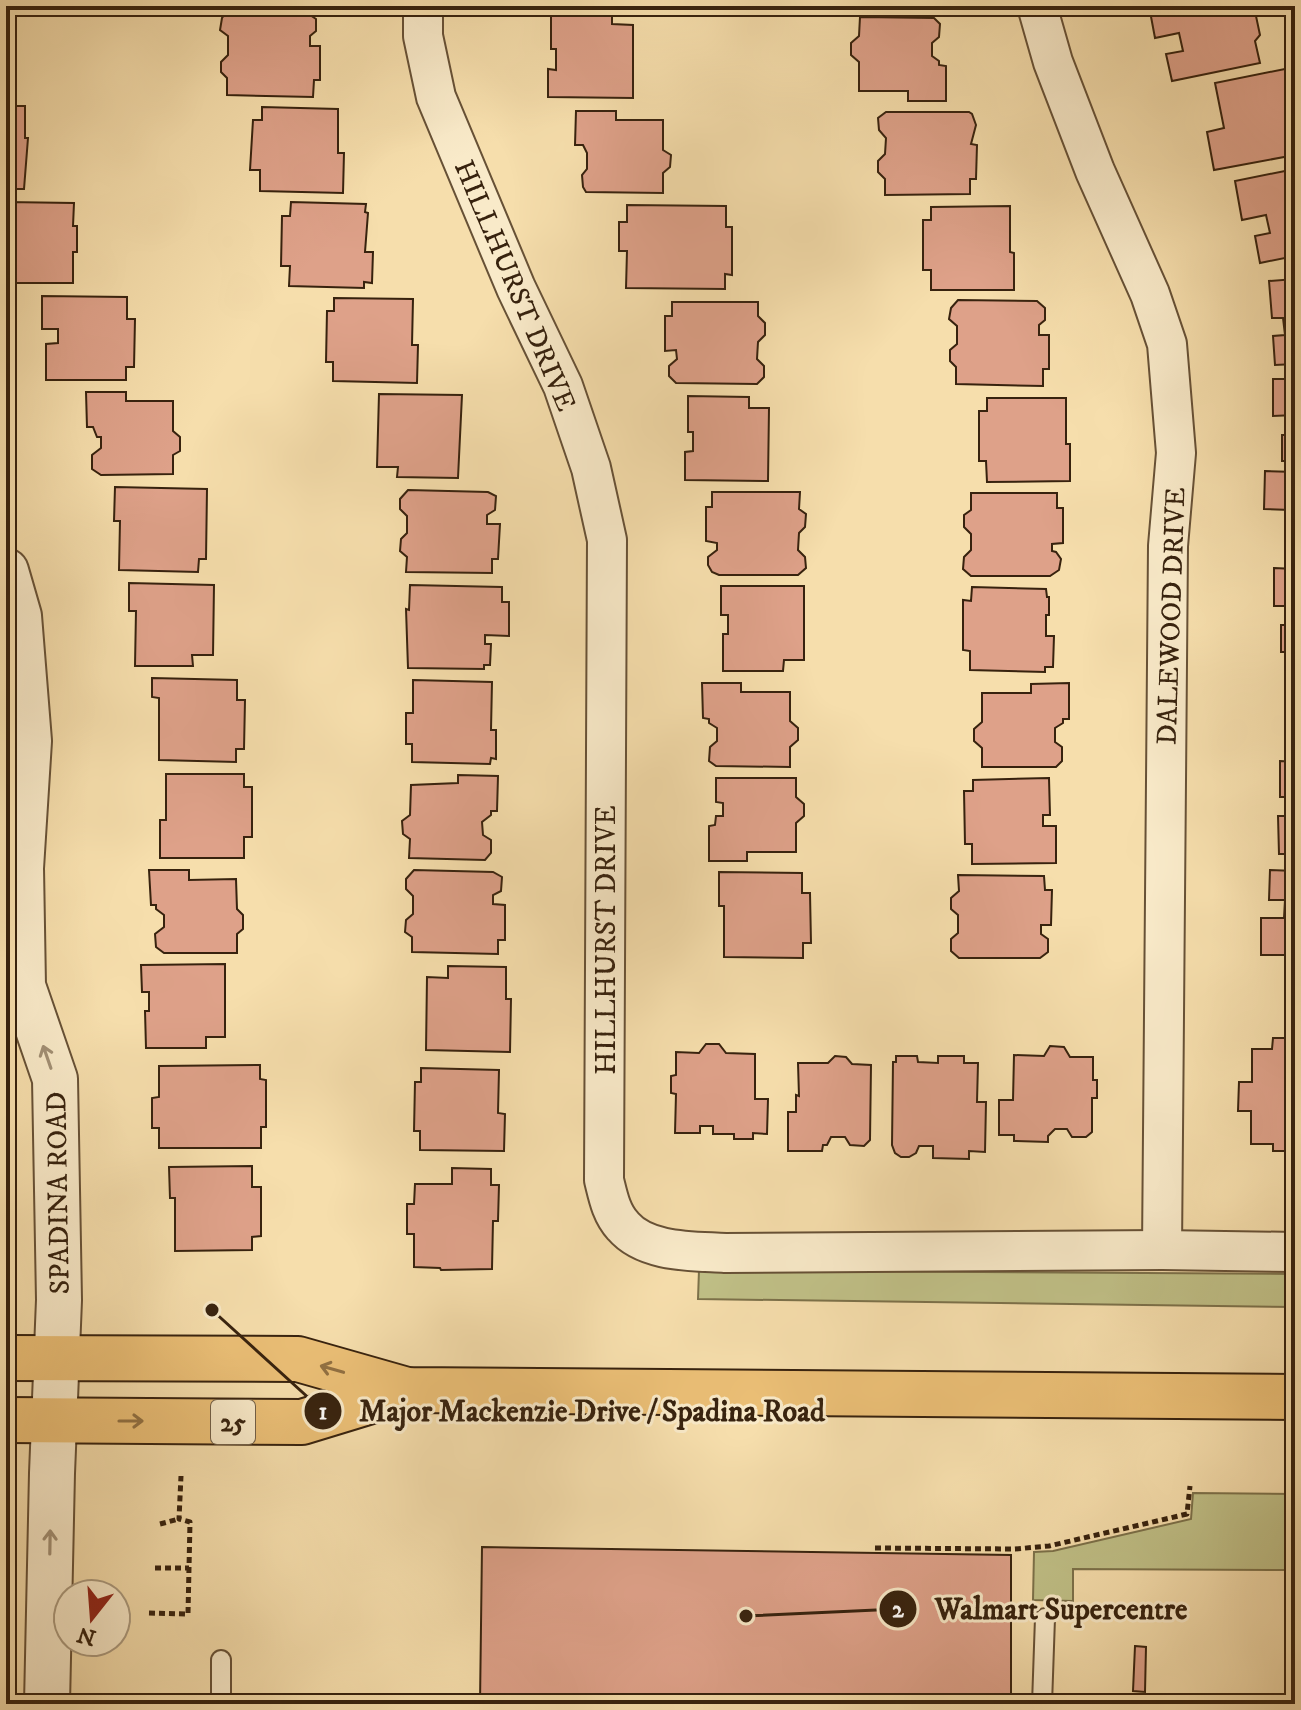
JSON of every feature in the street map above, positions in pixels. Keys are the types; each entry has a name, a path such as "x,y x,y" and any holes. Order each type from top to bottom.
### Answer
{"main road":[{"name":"25","path":"6,1358 298,1359 407,1390 1295,1397"},
{"name":"25","path":"6,1420 302,1422 407,1390"}],"street":[{"name":"HILLHURST DRIVE","path":"423,6 423,36 436,97 516,288 563,386 591,468 607,540 604,1180 611,1208 623,1227 642,1241 681,1250 725,1253 1295,1252"},
{"name":"DALEWOOD DRIVE","path":"1037,6 1058,76 1095,171 1150,294 1167,344 1176,453 1168,546 1162,1250"},
{"name":"SPADINA ROAD","path":"6,571 19,616 29,741 13,1007 55,1079 59,1300 47,1704"}],"lane":[{"path":"1042,1704 1045,1618"},
{"path":"221,1660 221,1704"}],"path":[{"path":"179,1519 181,1476"},
{"path":"875,1548 1015,1549 1049,1546 1187,1514 1190,1486"},
{"path":"149,1613 188,1614 190,1522 179,1519 160,1524"},
{"path":"155,1568 189,1568"}],"green space":[{"path":"699,1270 1295,1274 1295,1307 698,1299"},
{"path":"1193,1493 1295,1494 1295,1570 1073,1569 1073,1601 1033,1600 1034,1552 1053,1551 1191,1519"}],"building":[{"path":"1149,6 1249,6 1250,12 1256,16 1260,35 1255,41 1260,63 1172,81 1166,54 1183,51 1179,33 1155,38"},
{"path":"228,10 307,13 316,19 316,31 310,36 310,46 320,46 320,80 314,80 313,97 227,95 227,78 221,72 221,62 228,55 228,36 220,30 222,18"},
{"path":"551,14 612,15 612,24 633,25 633,98 548,97 548,69 556,70 556,49 551,49"},
{"path":"860,17 934,18 940,24 939,37 932,43 932,56 939,61 939,65 946,66 946,101 908,101 908,91 859,91 859,62 851,55 851,43 859,36"},
{"path":"1295,67 1295,155 1214,170 1207,132 1224,128 1215,83"},
{"path":"6,106 25,106 25,138 28,138 24,189 6,189"},
{"path":"262,107 338,109 338,153 344,153 343,193 260,191 260,170 250,170 253,120 262,120"},
{"path":"576,111 616,111 616,120 663,120 663,150 671,155 670,167 663,173 663,193 586,192 582,175 587,169 587,153 583,145 575,145"},
{"path":"886,112 972,114 976,125 971,144 977,145 976,179 970,179 970,194 885,195 885,179 878,172 878,161 885,154 886,138 879,130 878,118"},
{"path":"1295,169 1295,256 1260,263 1255,236 1270,233 1266,215 1242,220 1235,181"},
{"path":"6,202 74,203 73,226 77,226 77,252 73,252 73,283 6,283"},
{"path":"291,202 366,204 365,252 373,252 372,283 364,282 364,288 289,286 290,266 281,266 282,216 290,216"},
{"path":"627,205 726,206 726,227 732,227 732,275 725,274 725,289 626,288 627,251 619,251 619,222 627,222"},
{"path":"1010,206 1014,290 931,290 931,270 923,270 923,220 931,220 931,207"},
{"path":"1295,279 1295,364 1275,365 1273,336 1285,335 1283,318 1272,318 1269,281"},
{"path":"42,296 127,297 127,319 135,319 134,367 126,367 126,380 46,380 46,344 58,343 58,329 42,329"},
{"path":"334,298 413,299 412,345 418,345 417,383 333,381 333,362 326,362 327,311 334,311"},
{"path":"958,300 1037,301 1045,308 1045,320 1039,325 1039,335 1049,335 1049,369 1043,369 1043,386 956,384 956,367 950,361 950,350 957,344 957,326 949,319 951,308"},
{"path":"672,302 758,302 758,316 765,323 765,335 758,342 757,359 764,366 764,377 757,384 676,383 669,376 669,366 677,359 676,350 665,351 665,316 672,316"},
{"path":"1273,379 1295,379 1295,415 1273,416"},
{"path":"86,392 126,392 126,401 173,401 173,431 180,437 180,451 173,455 173,474 101,475 92,469 92,455 101,448 101,437 97,437 93,427 87,427"},
{"path":"379,394 462,395 458,478 397,477 398,467 377,467"},
{"path":"688,396 749,397 749,408 769,408 768,481 685,480 685,452 693,451 693,432 688,432"},
{"path":"987,398 1066,398 1070,481 987,482 986,461 979,461 979,411 987,411"},
{"path":"1282,435 1295,435 1295,461 1282,461"},
{"path":"1265,471 1295,472 1295,558 1290,558 1290,510 1264,509"},
{"path":"115,487 207,489 206,559 199,559 198,572 119,570 120,521 114,521"},
{"path":"408,490 488,492 496,496 495,510 487,515 487,524 500,524 498,559 492,559 492,573 406,572 407,557 400,551 401,539 407,533 407,516 400,509 400,499"},
{"path":"712,492 800,492 799,509 806,514 805,527 799,533 798,550 805,557 806,568 798,575 719,575 712,572 708,557 717,550 717,543 706,541 706,507 712,507"},
{"path":"971,493 1057,493 1057,508 1063,508 1063,543 1052,544 1052,551 1061,559 1059,570 1050,576 971,576 963,569 964,557 971,550 971,534 964,527 964,515 971,510"},
{"path":"1274,568 1295,569 1295,606 1274,606"},
{"path":"129,583 214,585 213,655 192,655 193,666 135,666 136,611 129,611"},
{"path":"410,585 502,587 502,602 509,602 509,636 485,635 485,644 491,644 490,665 484,665 484,669 408,668 406,609 409,610"},
{"path":"721,586 804,586 804,660 784,660 783,671 723,671 723,634 728,634 728,615 721,615"},
{"path":"972,587 1046,589 1049,615 1046,615 1046,636 1054,636 1053,667 1045,667 1045,672 970,670 970,651 963,650 963,600 971,601"},
{"path":"1281,625 1295,625 1295,652 1281,652"},
{"path":"1286,664 1295,664 1295,748 1287,748"},
{"path":"152,678 237,680 237,700 245,700 244,749 236,749 236,762 159,760 159,698 152,697"},
{"path":"413,680 492,682 491,730 496,730 496,759 491,758 490,764 412,762 412,744 406,744 406,713 413,713"},
{"path":"702,683 741,683 741,692 790,692 790,721 798,728 798,740 790,747 790,767 716,766 709,761 710,747 717,741 717,728 709,723 709,719 703,718"},
{"path":"1069,683 1069,719 1063,719 1063,723 1055,728 1055,742 1062,747 1062,761 1056,767 982,767 982,748 974,741 974,729 982,722 982,693 1031,693 1031,684"},
{"path":"1280,761 1295,762 1295,854 1279,854 1278,816 1286,816 1286,797 1280,797"},
{"path":"166,774 244,774 244,787 252,787 252,837 244,837 244,858 160,858 160,820 166,820"},
{"path":"458,775 498,776 497,811 491,811 491,815 482,822 483,835 491,840 491,853 485,860 409,858 410,839 403,834 402,821 410,815 411,785 458,783"},
{"path":"716,778 796,778 796,797 804,804 804,816 796,823 796,852 747,852 747,861 709,861 709,826 715,825 716,816 723,816 723,803 716,802"},
{"path":"1049,778 1050,815 1043,815 1043,826 1056,826 1056,863 972,864 972,844 965,844 964,791 973,791 973,780"},
{"path":"149,870 189,870 189,880 236,879 237,909 243,915 243,929 237,934 237,953 164,953 156,947 155,934 164,927 164,915 156,909 156,905 151,905"},
{"path":"414,870 493,872 502,877 501,891 493,895 493,904 505,905 505,940 498,940 498,954 412,952 412,937 405,932 406,920 413,914 413,896 406,889 406,879"},
{"path":"1270,870 1295,871 1295,955 1261,955 1261,918 1284,918 1285,900 1269,900"},
{"path":"719,872 802,873 802,893 810,893 811,943 803,943 803,958 724,957 724,906 719,906"},
{"path":"958,875 1044,876 1045,890 1052,890 1051,925 1041,925 1041,934 1048,939 1048,952 1040,958 959,958 951,951 951,939 958,933 958,915 951,909 951,898 959,891"},
{"path":"225,964 225,1037 206,1037 206,1048 146,1048 145,1011 149,1011 149,992 142,992 141,965"},
{"path":"448,966 506,967 506,999 511,999 510,1052 426,1050 427,977 448,978"},
{"path":"1273,1038 1295,1038 1295,1151 1273,1151 1273,1144 1251,1144 1251,1111 1238,1111 1239,1082 1252,1082 1252,1049 1272,1049"},
{"path":"706,1044 719,1044 726,1053 755,1054 755,1099 768,1099 767,1134 753,1133 753,1139 734,1139 734,1134 713,1134 713,1126 700,1126 700,1133 675,1133 676,1094 671,1093 671,1076 676,1075 676,1052 699,1053"},
{"path":"1050,1046 1064,1047 1070,1057 1093,1057 1097,1098 1092,1098 1092,1132 1086,1137 1072,1137 1067,1129 1055,1129 1048,1136 1048,1142 1014,1141 1014,1135 999,1135 999,1100 1013,1100 1014,1055 1044,1056"},
{"path":"835,1056 846,1057 852,1064 871,1065 870,1140 864,1146 850,1145 845,1137 831,1137 827,1145 823,1145 822,1151 788,1151 788,1112 796,1112 796,1095 799,1096 798,1063 828,1063"},
{"path":"896,1056 917,1056 918,1062 938,1063 938,1056 964,1056 964,1063 978,1063 977,1102 986,1102 985,1152 969,1151 969,1159 933,1158 933,1146 919,1146 916,1153 909,1157 895,1153 892,1145 893,1062 896,1062"},
{"path":"260,1065 260,1079 266,1080 266,1127 261,1127 261,1148 159,1148 159,1128 152,1128 152,1098 159,1097 159,1066"},
{"path":"421,1068 499,1070 498,1113 505,1114 504,1151 420,1150 420,1131 414,1131 415,1082 421,1082"},
{"path":"252,1166 252,1187 261,1187 261,1236 252,1237 252,1250 175,1251 175,1198 170,1198 169,1167"},
{"path":"452,1168 491,1169 491,1185 499,1185 498,1221 493,1221 492,1269 414,1267 414,1234 407,1234 407,1204 414,1204 415,1184 452,1184"},
{"path":"482,1547 1011,1555 1011,1704 480,1704"},
{"path":"1135,1646 1146,1647 1145,1692 1133,1691"}],"place":[{"name":"Major Mackenzie Drive / Spadina Road","path":"212,1310"},
{"name":"Walmart Supercentre","path":"746,1616"}]}
